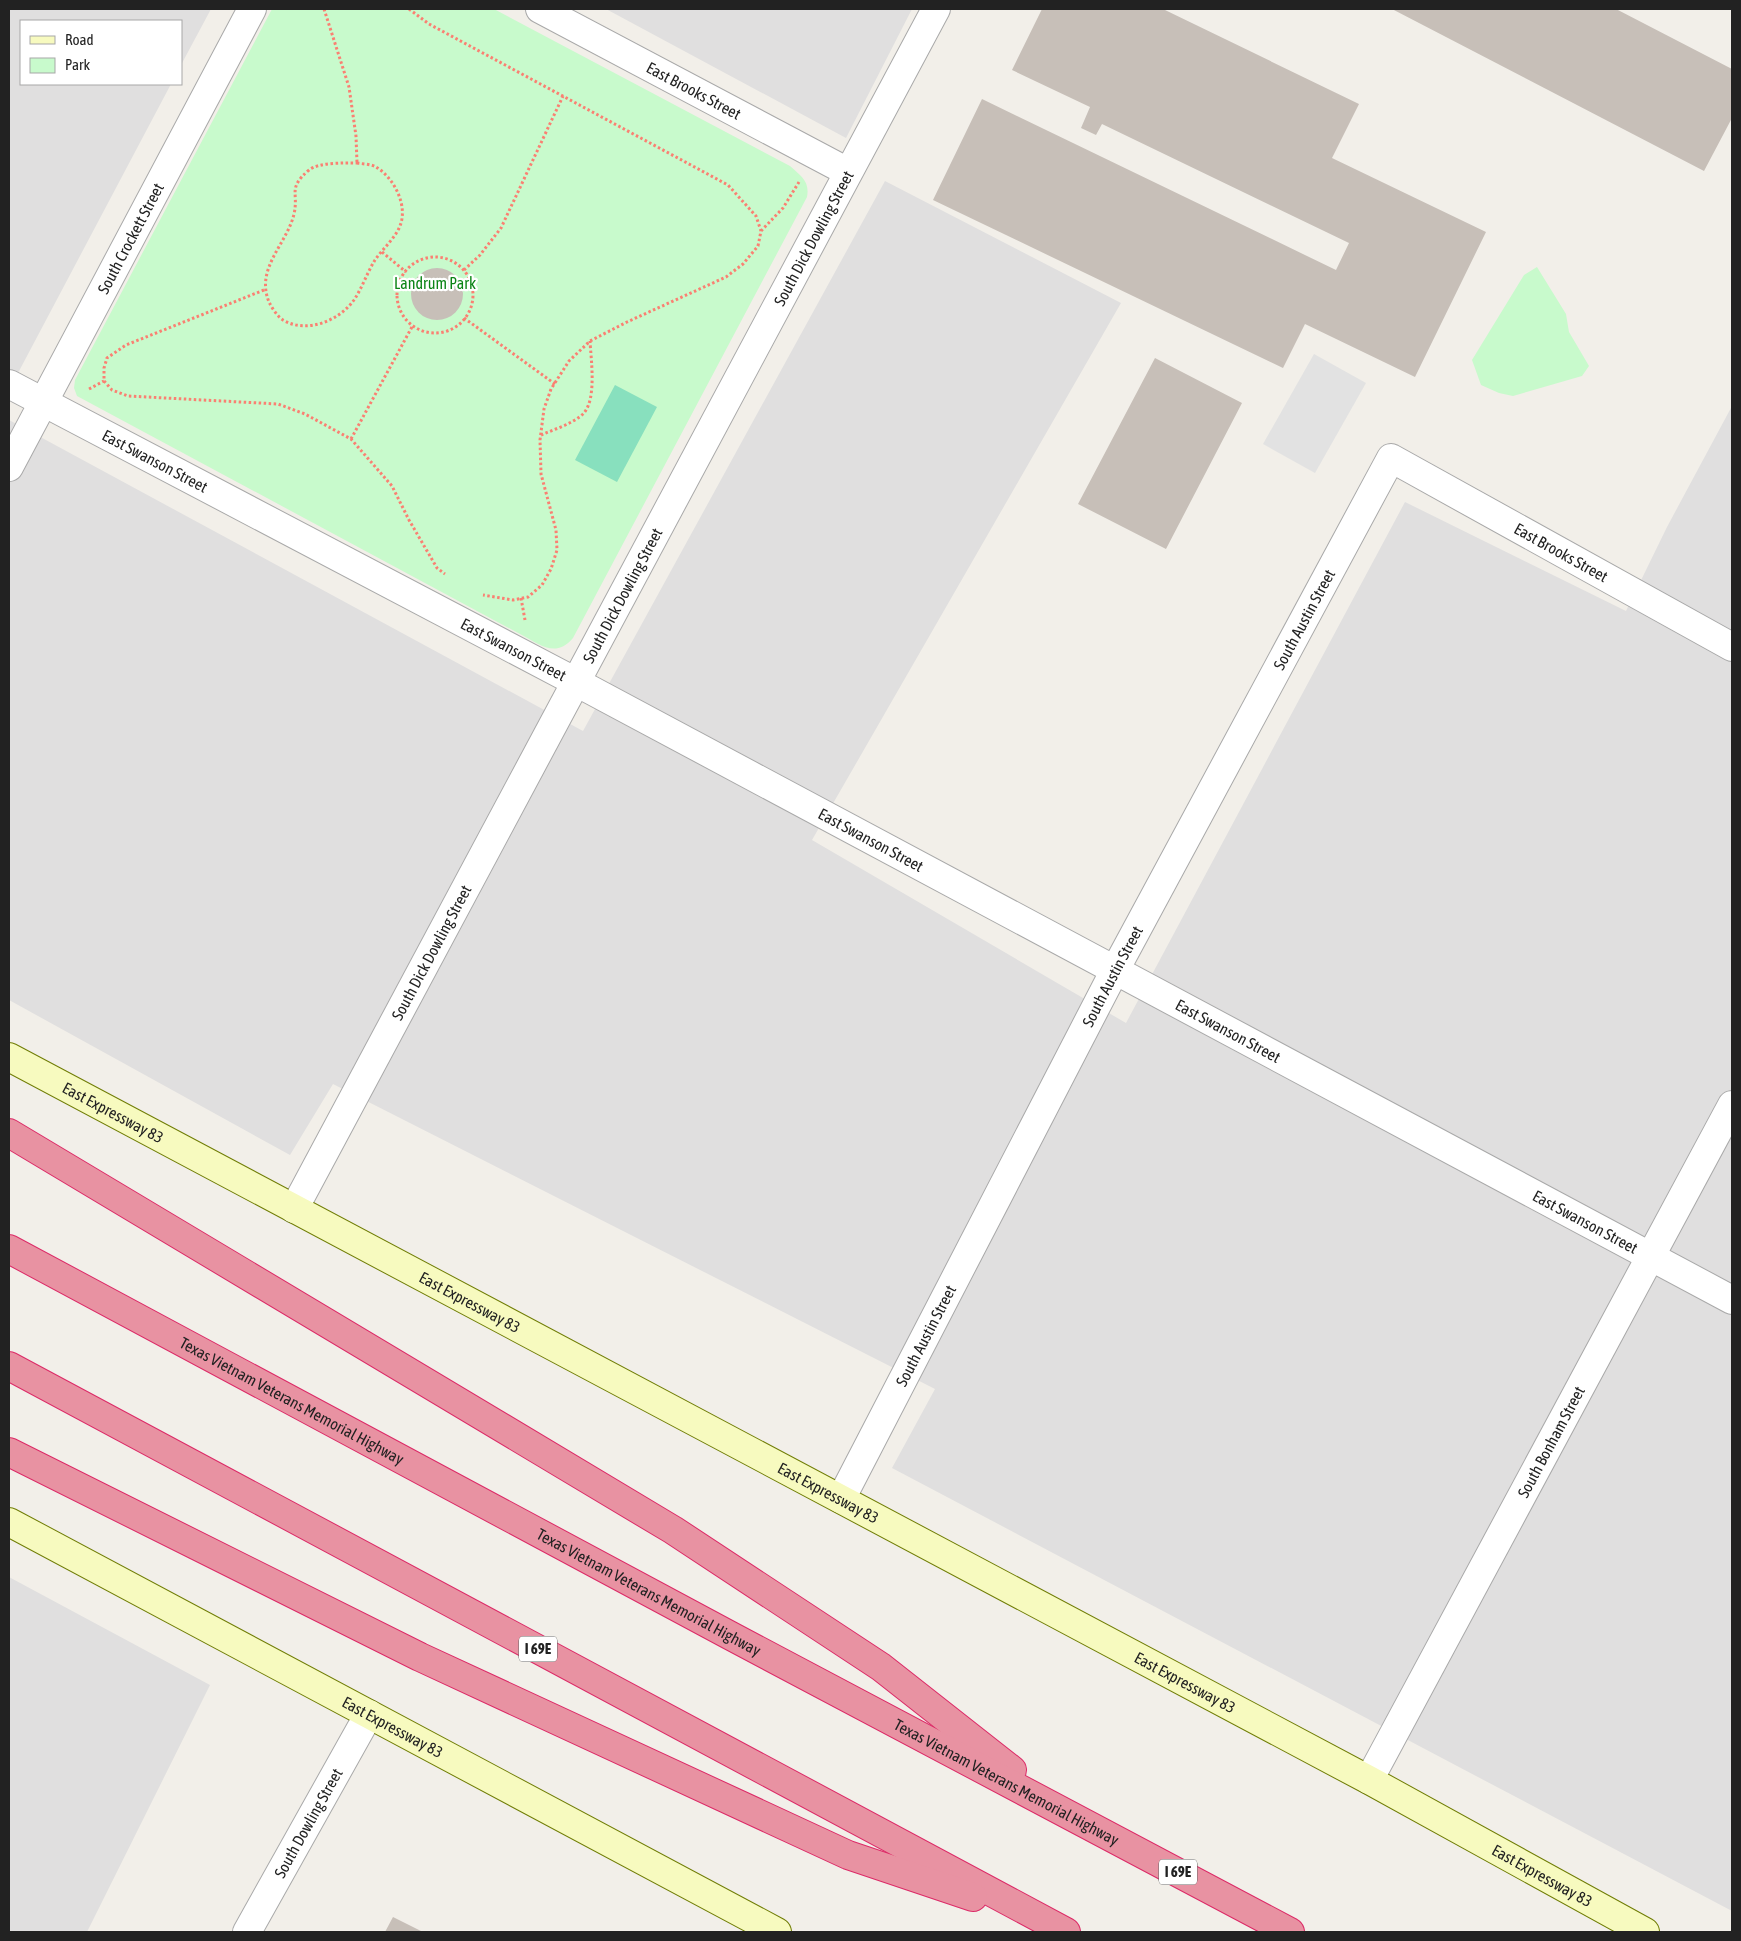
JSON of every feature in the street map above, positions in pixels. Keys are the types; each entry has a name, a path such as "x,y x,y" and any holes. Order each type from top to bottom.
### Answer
{"highway":[{"path":"9,1134 674,1530 881,1667 1067,1813"},
{"name":"Texas Vietnam Veterans Memorial Highway","path":"9,1249 1290,1932"},
{"name":"I 69E","path":"9,1366 1058,1928"},
{"path":"9,1452 420,1657 848,1854 1058,1928"}],"main road":[{"name":"East Expressway 83","path":"9,1057 1369,1780 1645,1932"},
{"name":"East Expressway 83","path":"9,1522 777,1932"}],"street":[{"name":"South Crockett Street","path":"9,468 252,9"},
{"name":"East Brooks Street","path":"540,9 848,172"},
{"name":"South Dick Dowling Street","path":"294,1209 936,9"},
{"name":"East Swanson Street","path":"9,384 576,682 1732,1300"},
{"name":"East Brooks Street","path":"1391,458 1732,647"},
{"name":"South Austin Street","path":"842,1499 1115,970 1391,458"},
{"name":"South Bonham Street","path":"1369,1780 1732,1105"},
{"name":"South Dowling Street","path":"247,1932 369,1714"}],"path":[{"path":"324,9 349,87 356,136 357,163"},
{"path":"409,9 430,24 728,185 756,216 761,231 758,246 743,264 726,277 590,341 569,361 555,384 544,409 541,435 541,474 556,530 557,550 551,570 542,585 528,597 513,600 480,594"},
{"path":"464,270 480,255 501,228 563,96"},
{"path":"357,163 375,166 385,175 398,192 402,208 401,223 353,302 333,318 312,326 292,324 281,318 271,306 264,290 267,271 294,215 294,192 298,181 311,168 330,164 357,163"},
{"path":"761,231 784,208 800,181"},
{"path":"382,252 406,272"},
{"path":"432,257 444,258 455,262 464,270 473,294 470,308 464,318 454,327 442,332 429,332 406,320 397,298 398,286 410,266 420,260 432,257"},
{"path":"264,290 126,345 107,358 104,368 104,381 112,390 128,396 278,404 305,414 351,439 392,486 437,568 449,577"},
{"path":"464,318 555,384"},
{"path":"351,439 413,325"},
{"path":"541,435 575,420 585,412 590,397 592,373 590,341"},
{"path":"82,393 104,381"}],"shaded area":[{"path":"9,9 211,9 182,63 182,20 20,20 20,85 170,85 9,390"},
{"path":"606,9 912,9 846,138"},
{"path":"885,181 1121,303 812,840 1126,1023 1405,502 1626,611 1667,527 1732,406 1732,1911 892,1468 935,1389 333,1084 290,1155 9,1000 9,420 583,731"},
{"path":"1314,354 1366,383 1315,473 1263,444"},
{"path":"9,1577 210,1685 87,1932 9,1932"}],"green space":[{"name":"Landrum Park","path":"272,9 494,9 790,166 806,183 807,197 573,638 560,648 547,648 534,642 77,396 74,388 75,380"},
{"path":"1537,267 1566,314 1569,332 1589,366 1582,376 1513,396 1499,393 1481,385 1472,360 1524,275"},
{"path":"615,385 657,407 617,482 575,460"}],"building":[{"path":"1042,9 1166,9 1359,104 1332,158 1486,232 1415,377 1305,324 1283,368 933,200 982,99 1336,270 1349,243 1102,124 1096,135 1081,128 1090,107 1012,70"},
{"path":"1392,9 1616,9 1732,69 1732,118 1704,171"},
{"path":"432,268 442,268 451,272 459,280 463,294 459,308 451,316 442,320 432,320 423,316 415,308 411,299 411,289 415,280 423,272"},
{"path":"1155,358 1242,403 1166,549 1078,504"},
{"path":"393,1917 423,1932 385,1932"}]}
